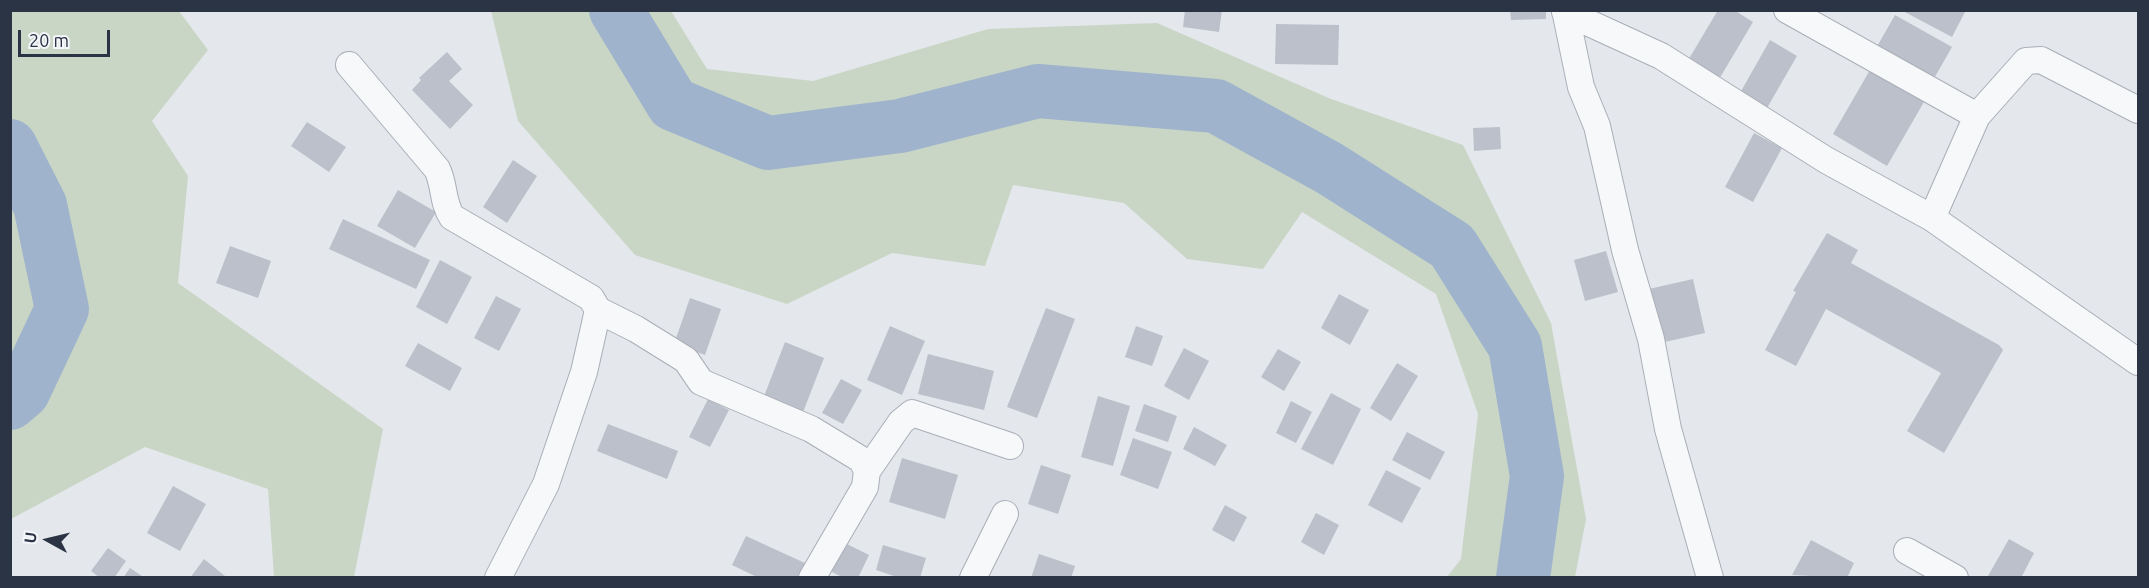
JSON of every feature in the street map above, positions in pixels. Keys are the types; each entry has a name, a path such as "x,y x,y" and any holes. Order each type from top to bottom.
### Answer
{"street":[{"path":"1787,10 1977,116"},
{"path":"1565,11 1661,56 1826,160 1932,218 2139,362"},
{"path":"1565,11 1581,87 1597,126 1625,250 1651,339 1668,429 1710,578"},
{"path":"1932,218 1977,116 2016,69 2026,62 2041,60 2139,110"},
{"path":"349,64 437,169 443,181 446,208 452,217 591,298 598,310 636,329 686,360 701,382 811,429 862,460 867,471"},
{"path":"498,578 549,474 584,372 598,310"},
{"path":"812,578 865,487 867,471 901,422 912,413 1010,446"},
{"path":"973,578 1005,514"},
{"path":"1907,551 1955,578"}],"green space":[{"path":"11,10 179,11 208,50 152,121 188,176 178,283 383,429 354,577 274,577 268,489 145,447 11,519"},
{"path":"491,11 671,11 707,69 813,81 988,29 1157,23 1331,99 1463,145 1551,323 1586,519 1575,577 1447,577 1461,559 1478,414 1436,294 1302,212 1263,269 1187,259 1124,203 1013,185 985,266 892,253 787,304 635,255 518,121"}],"building":[{"path":"1185,10 1222,10 1219,32 1183,27"},
{"path":"1510,10 1546,10 1546,19 1511,20"},
{"path":"1718,10 1734,10 1753,22 1718,81 1687,62"},
{"path":"1901,10 1966,10 1952,37"},
{"path":"1895,15 1952,47 1932,82 1875,50"},
{"path":"1276,24 1339,25 1338,65 1275,64"},
{"path":"1770,40 1797,56 1767,108 1740,93"},
{"path":"447,52 462,69 449,81 473,105 450,129 412,90 421,80 419,78"},
{"path":"1874,63 1928,95 1887,166 1833,134"},
{"path":"307,122 346,147 329,172 291,146"},
{"path":"1500,127 1501,149 1474,151 1473,128"},
{"path":"1754,133 1782,148 1753,202 1725,187"},
{"path":"513,160 537,176 507,223 483,207"},
{"path":"398,190 436,212 415,248 377,226"},
{"path":"343,219 430,260 416,289 329,249"},
{"path":"1827,233 1858,250 1851,263 1999,345 2003,350 1944,453 1907,431 1941,373 1826,309 1796,366 1765,350 1796,292 1793,291"},
{"path":"230,246 271,261 258,298 216,283"},
{"path":"1606,251 1618,292 1585,301 1574,260"},
{"path":"440,260 472,277 447,324 416,307"},
{"path":"1693,279 1705,333 1660,343 1649,289"},
{"path":"1339,294 1369,310 1350,345 1321,328"},
{"path":"496,296 521,309 499,351 474,338"},
{"path":"690,298 721,309 705,355 674,344"},
{"path":"1046,308 1075,319 1037,418 1007,407"},
{"path":"890,326 925,341 902,395 867,380"},
{"path":"1136,326 1163,336 1152,366 1125,357"},
{"path":"785,342 824,358 800,420 761,404"},
{"path":"418,343 462,368 450,391 405,366"},
{"path":"1184,348 1209,361 1189,400 1164,386"},
{"path":"1278,349 1301,362 1284,391 1261,377"},
{"path":"928,354 994,371 984,410 918,394"},
{"path":"1397,363 1418,376 1391,421 1370,408"},
{"path":"841,379 862,390 843,424 822,413"},
{"path":"1331,393 1361,409 1333,465 1301,449"},
{"path":"1098,396 1130,406 1113,466 1081,457"},
{"path":"708,399 729,410 710,447 689,437"},
{"path":"1291,401 1312,412 1296,443 1276,433"},
{"path":"1144,404 1177,416 1168,442 1135,431"},
{"path":"608,424 678,451 667,479 597,451"},
{"path":"1194,427 1227,445 1215,466 1183,449"},
{"path":"1407,432 1445,452 1430,480 1392,460"},
{"path":"1133,438 1172,452 1158,489 1120,475"},
{"path":"902,458 958,475 945,519 889,502"},
{"path":"1041,465 1071,475 1058,514 1028,504"},
{"path":"1386,470 1421,488 1402,523 1368,505"},
{"path":"173,486 206,504 180,551 147,533"},
{"path":"1225,505 1247,517 1234,542 1212,530"},
{"path":"1316,513 1339,525 1324,555 1301,542"},
{"path":"746,536 807,564 802,578 759,578 732,565"},
{"path":"2009,539 2034,553 2021,578 1990,578 1988,576"},
{"path":"839,540 869,555 858,578 844,578 826,569"},
{"path":"1811,540 1854,563 1847,578 1792,575"},
{"path":"883,545 926,558 920,578 900,578 876,570"},
{"path":"108,548 126,561 114,578 100,578 91,571"},
{"path":"1039,554 1075,566 1071,578 1031,578"},
{"path":"204,559 225,576 224,578 190,578"},
{"path":"130,568 145,578 123,578"}],"waterway":[{"path":"616,10 673,104 768,143 900,126 1038,91 1216,106 1329,168 1452,246 1515,346 1537,476 1523,578"},
{"path":"10,146 40,205 62,309 23,392 10,403"}]}
